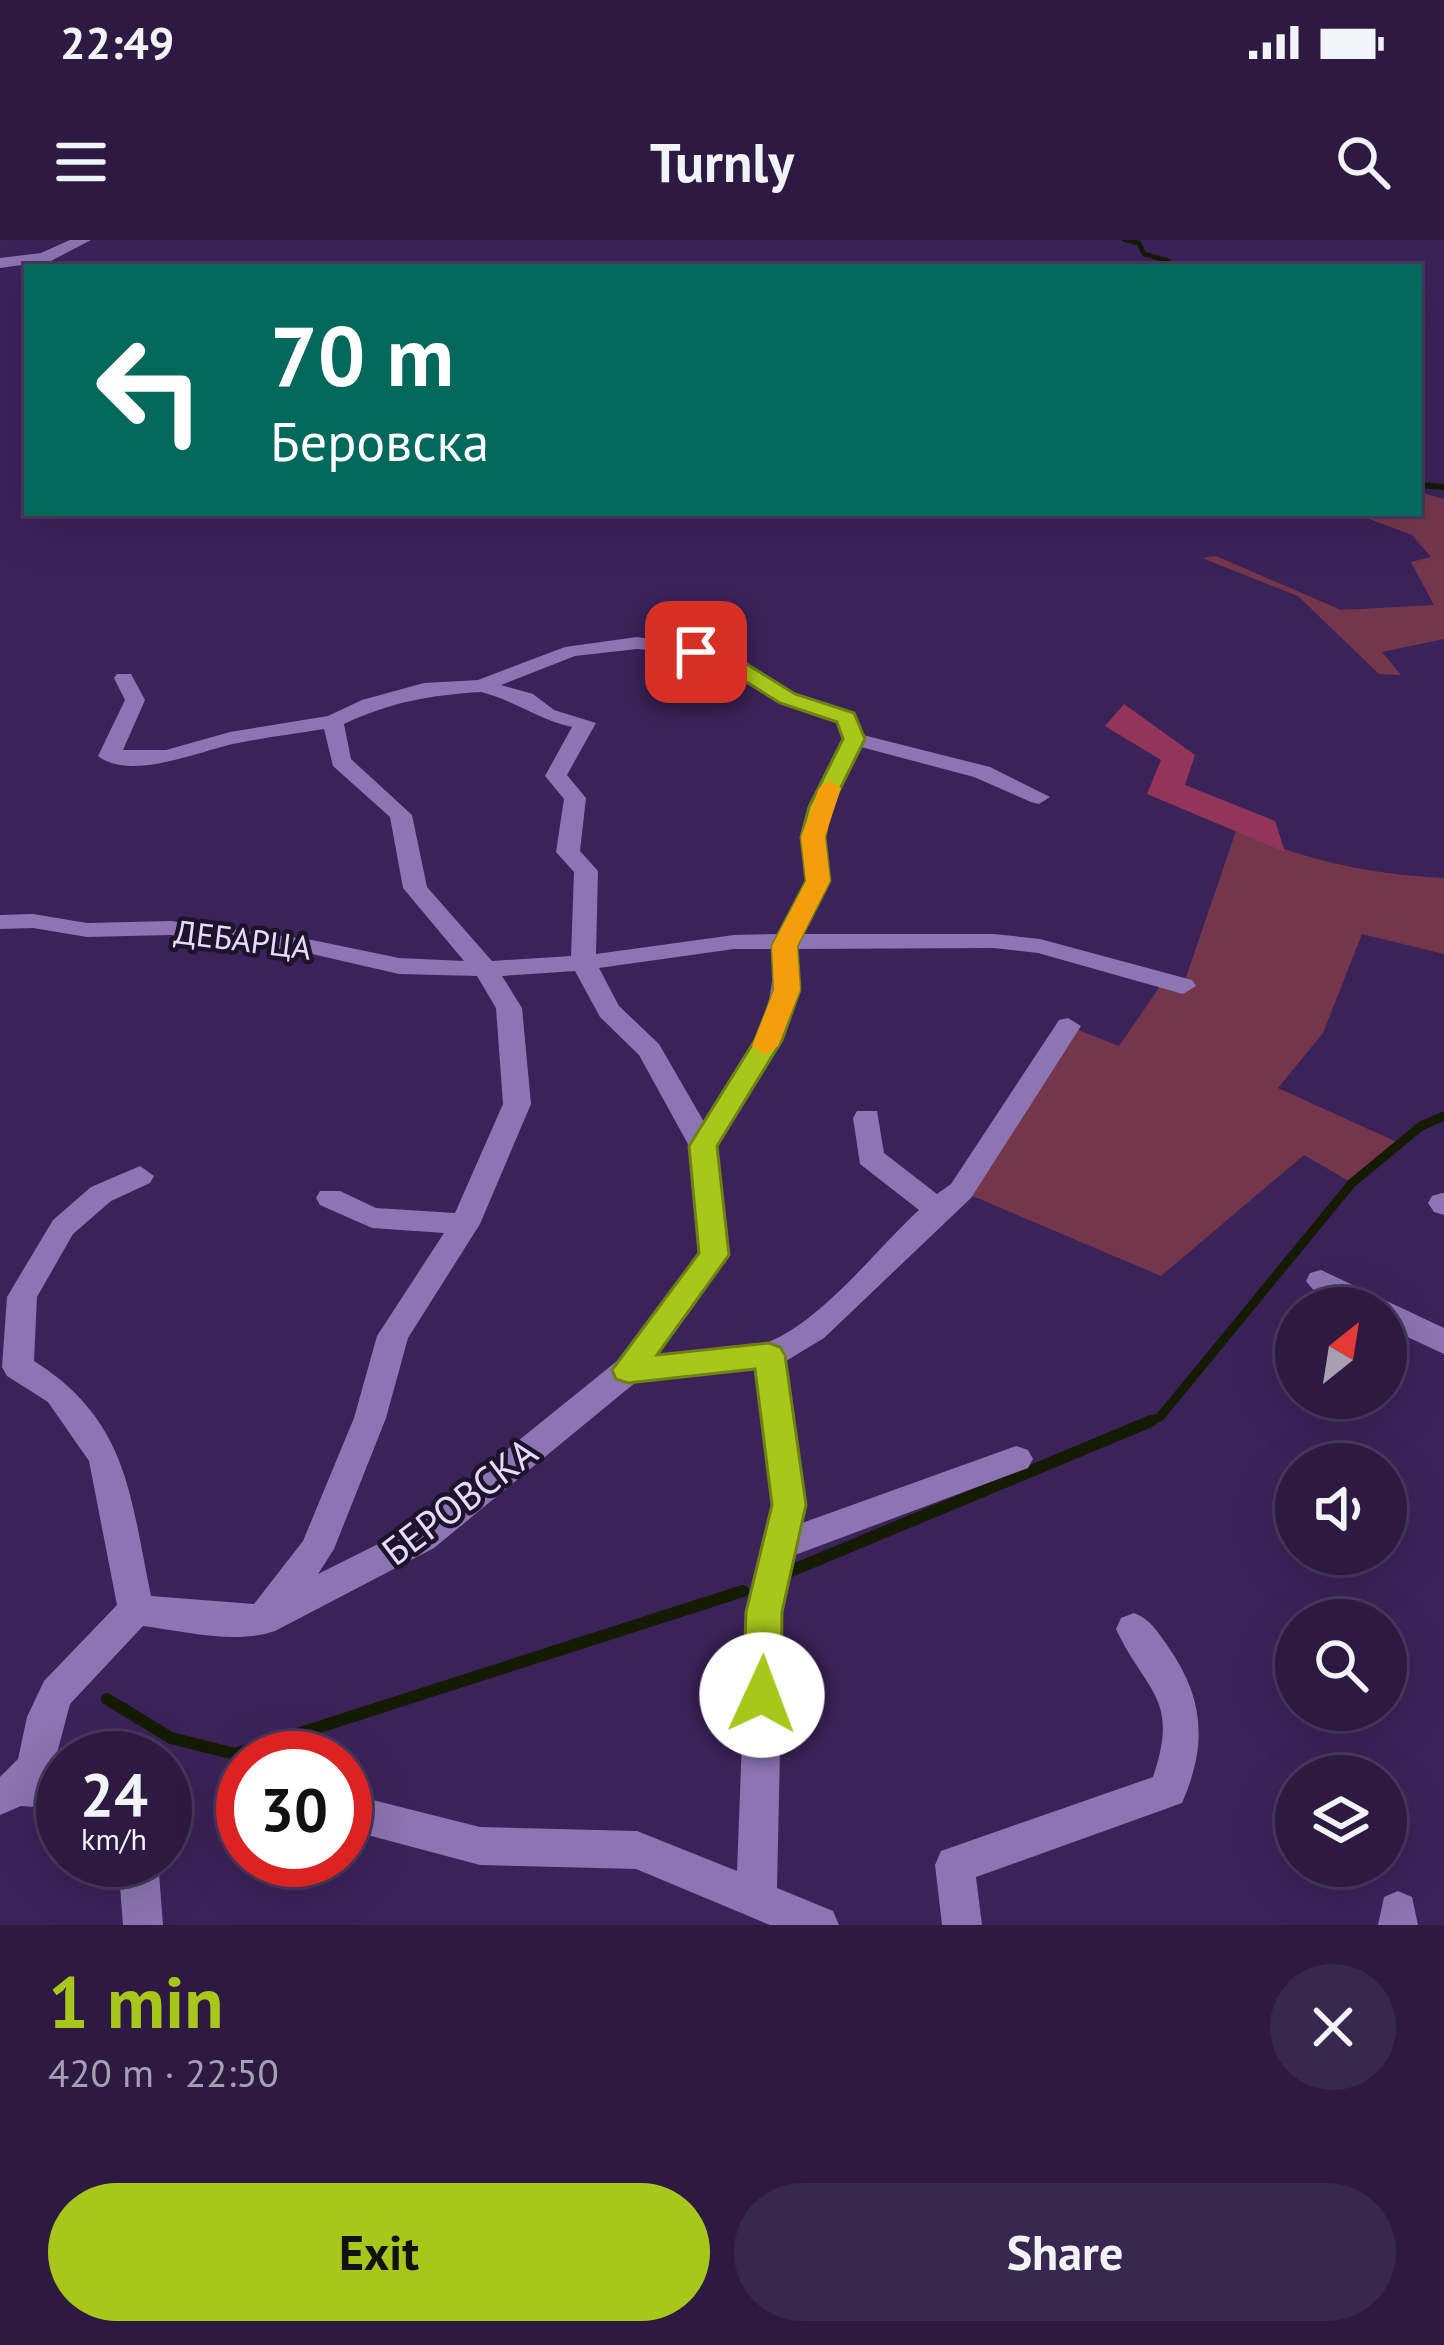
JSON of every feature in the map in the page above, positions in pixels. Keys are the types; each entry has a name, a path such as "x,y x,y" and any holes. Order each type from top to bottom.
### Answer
{"street":[{"path":"0,263 45,257 83,240"},
{"path":"482,686 531,660 612,643 668,645 725,660 787,698 847,718 854,739 820,807 813,837 818,881 784,946 787,990 769,1040 703,1146"},
{"path":"124,678 135,700 109,757 167,758 230,738 333,721 369,704 424,689 482,686 526,698 547,716 585,723 556,776 575,798 568,852 586,871 584,963"},
{"path":"262,1619 317,1549 370,1418 393,1336 465,1224 517,1104 509,1008 485,969 416,888 401,815 341,761 333,721"},
{"path":"854,739 982,772 1039,797"},
{"name":"ДЕБАРЦА","path":"0,922 33,920 87,930 171,928 312,946 399,966 485,969"},
{"path":"485,969 584,963 734,942 784,946 994,941 1040,946 1183,986"},
{"name":"БЕРОВСКА","path":"136,1610 205,1619 262,1619 422,1538 628,1370 714,1255 703,1146 650,1050 609,1011 584,963"},
{"path":"628,1370 769,1355 828,1318 935,1208 961,1191 1068,1026"},
{"path":"867,1118 870,1157 935,1208"},
{"path":"10,1793 39,1761 51,1700 136,1610 105,1459 58,1393 18,1367 22,1297 63,1227 101,1194 140,1176"},
{"path":"330,1198 372,1218 465,1224"},
{"path":"1321,1281 1333,1287"},
{"path":"1407,1324 1444,1342"},
{"path":"756,1901 764,1612 789,1505 769,1355"},
{"path":"780,1546 1016,1459"},
{"path":"962,1925 955,1865 1168,1790 1184,1744 1178,1690 1134,1629"},
{"path":"372,1818 480,1846 637,1850 819,1925"},
{"path":"140,1887 143,1925"}],"shaded area":[{"path":"1422,493 1444,499 1444,639 1382,652 1401,675 1379,674 1298,596 1202,558 1216,556 1341,610 1434,605 1411,562 1431,557 1412,535 1361,516 1422,516"},
{"path":"1124,704 1195,755 1185,785 1275,821 1285,852 1147,794 1161,760 1105,726"},
{"path":"1236,831 1338,864 1444,878 1444,954 1362,934 1323,1033 1278,1088 1399,1143 1352,1183 1304,1155 1161,1276 961,1191 1068,1026 1119,1046 1163,982 1183,986"}],"waterway":[{"path":"1125,240 1139,243 1144,254 1170,264"},
{"path":"1422,485 1444,487"},
{"path":"1148,1422 1160,1417 1352,1183 1421,1126 1444,1116"},
{"path":"786,1573 1148,1422"},
{"path":"1144,1424 1148,1422"},
{"path":"107,1699 171,1738 235,1754 743,1591"}],"slow traffic":[{"path":"765,1046 787,990 784,946 818,881 813,837 830,788"}],"route":[{"path":"696,652 725,660 787,698 847,718 854,739 820,807 813,837 818,881 784,946 787,990 769,1040 703,1146 714,1255 628,1370 769,1355 789,1505 764,1612 762,1695"}]}
